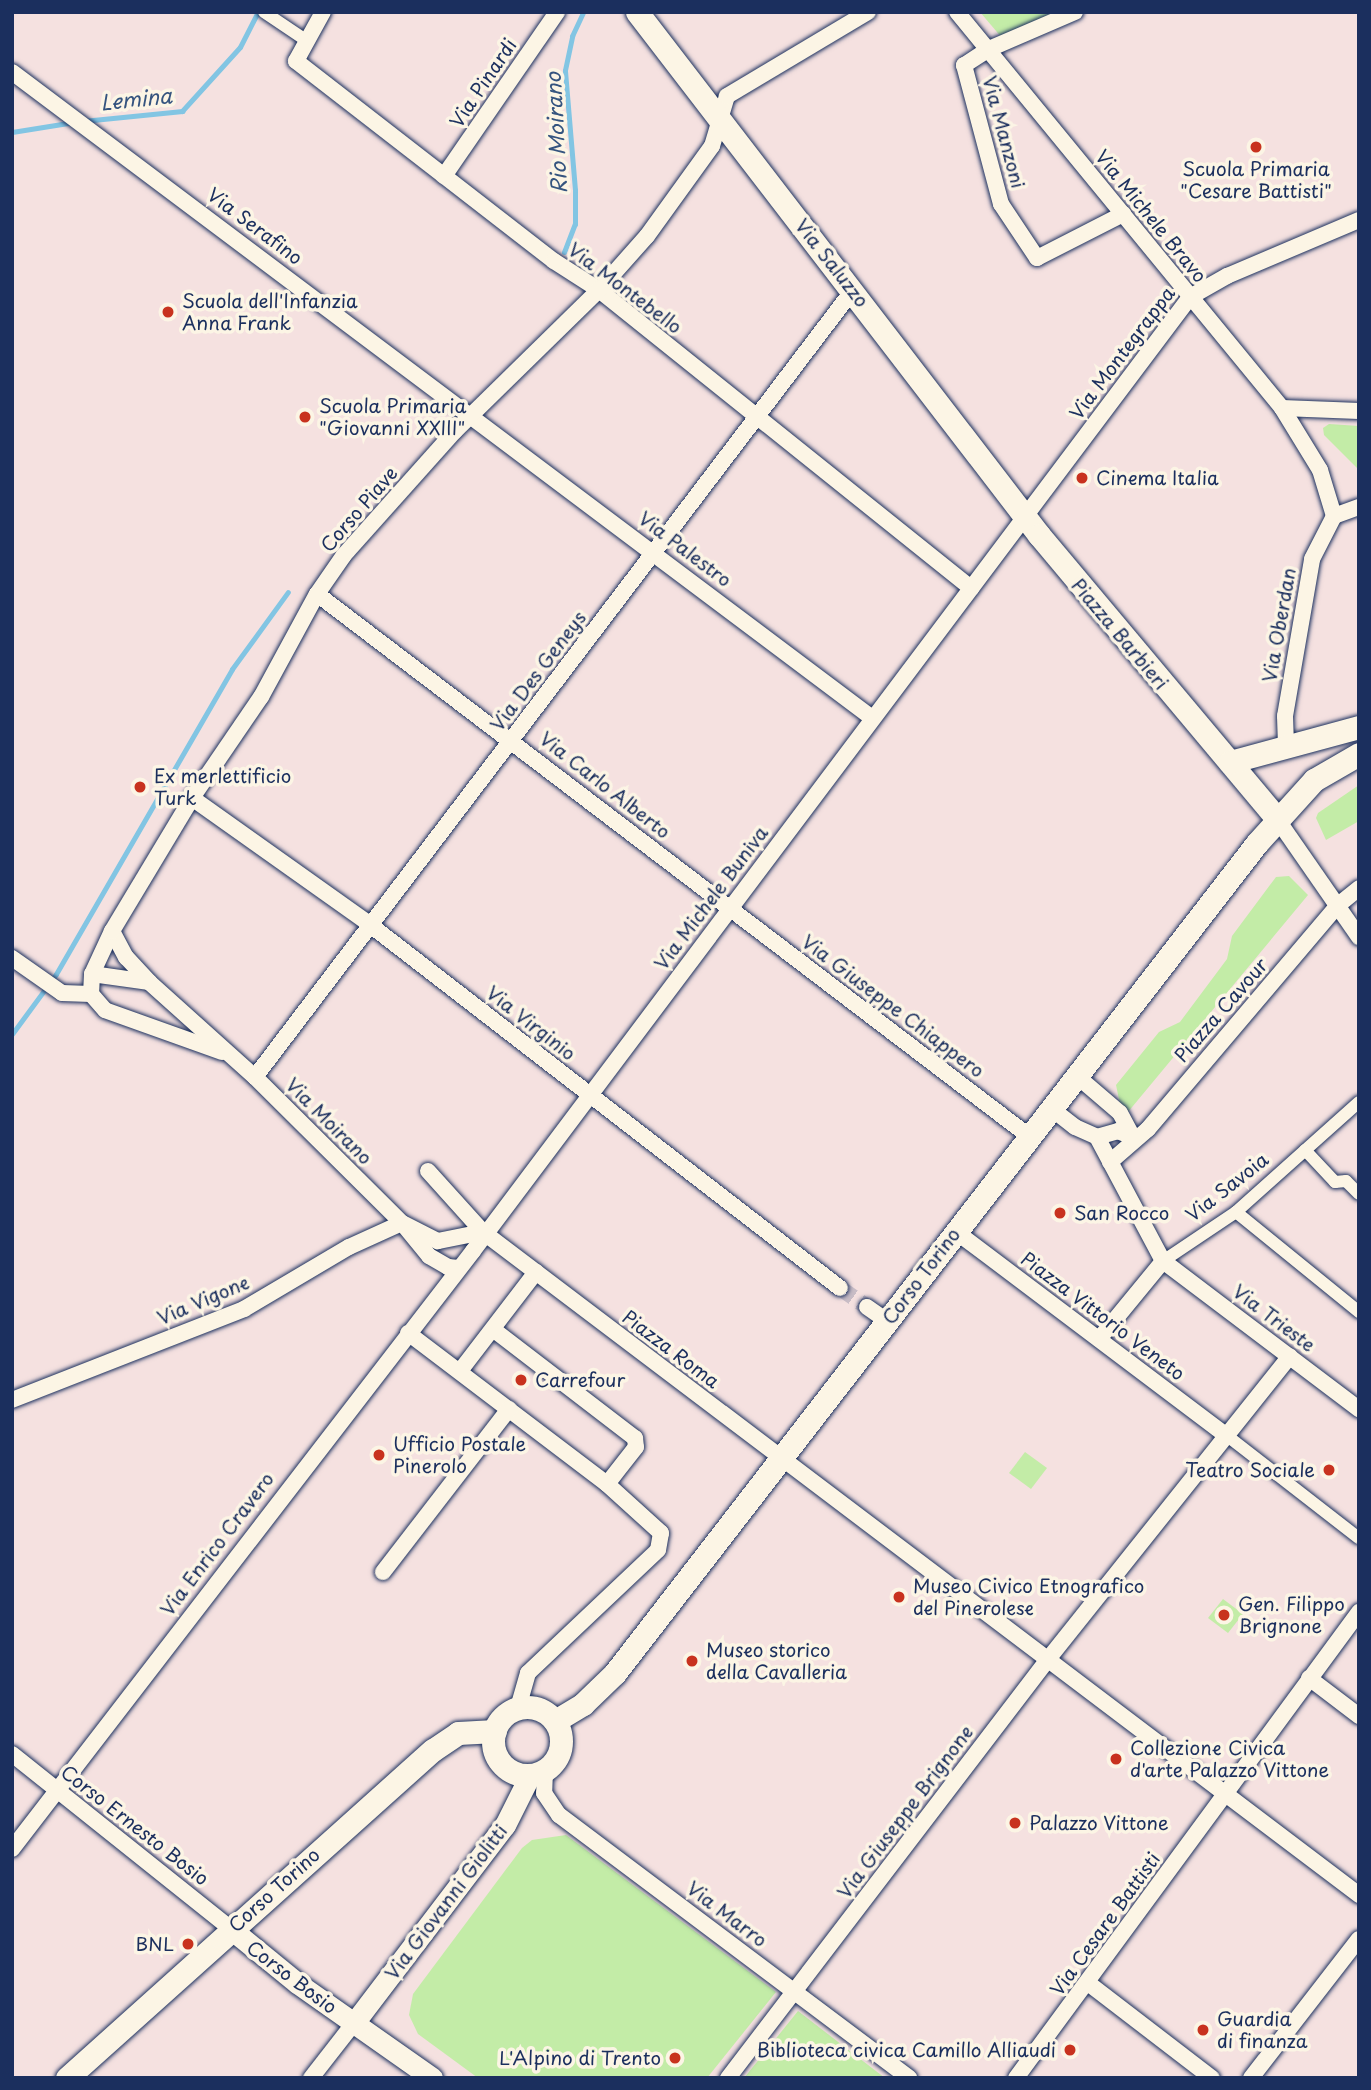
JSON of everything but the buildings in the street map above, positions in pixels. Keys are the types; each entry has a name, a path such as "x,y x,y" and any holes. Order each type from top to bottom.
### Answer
{"main road":[{"name":"Via Saluzzo","path":"637,12 1025,515"},
{"name":"Piazza Barbieri","path":"1025,515 1145,667 1277,819"},
{"path":"1230,762 1359,727"},
{"name":"Corso Torino","path":"555,1721 583,1704 615,1673 1277,819 1314,780 1359,754"},
{"path":"518,1709 538,1709 555,1721 561,1742 554,1763 537,1772 519,1774 501,1762 495,1752 495,1731 500,1721 518,1709"},
{"name":"Corso Torino","path":"68,2078 433,1750 458,1733 495,1731"}],"street":[{"path":"264,12 307,41"},
{"name":"Via Montebello","path":"323,12 296,61 444,177 600,290 755,418 971,588"},
{"name":"Via Pinardi","path":"444,177 557,12"},
{"name":"Corso Piave","path":"92,974 112,931 192,798 261,697 317,594 344,555 471,415 600,290 712,146 727,96 868,12"},
{"name":"Via Michele Bravo","path":"957,12 1282,408 1320,470 1334,516"},
{"path":"989,49 1075,12"},
{"name":"Via Manzoni","path":"989,49 964,65 1001,204 1037,258 1123,215"},
{"name":"Via Serafino","path":"12,72 471,415"},
{"name":"Via Montegrappa","path":"1025,515 1190,297 1227,276 1359,220"},
{"name":"Via Des Geneys","path":"255,1077 853,290"},
{"path":"1282,408 1359,411"},
{"name":"Via Palestro","path":"471,415 872,718"},
{"path":"1334,516 1359,507"},
{"path":"971,588 1025,515"},
{"name":"Via Oberdan","path":"1286,745 1285,716 1312,559 1334,516"},
{"name":"Via Michele Buniva","path":"459,1268 971,588"},
{"name":"Via Carlo Alberto","path":"317,594 513,739 730,910"},
{"name":"Via Virginio","path":"192,798 369,924 840,1288"},
{"path":"1277,819 1359,937"},
{"name":"Piazza Cavour","path":"1110,1162 1133,1137 1148,1129 1337,906 1359,888"},
{"name":"Via Giuseppe Chiappero","path":"730,910 1030,1137"},
{"name":"Via Moirano","path":"112,931 127,957 149,982 222,1052 255,1077 402,1223 429,1256 447,1268 459,1268"},
{"path":"12,958 62,993 91,994 92,974 149,982"},
{"name":"Via Moirano","path":"91,994 116,1015 222,1052"},
{"path":"1078,1077 1120,1113 1133,1137"},
{"name":"Via Savoia","path":"1099,1339 1163,1261 1236,1212 1359,1102"},
{"path":"1052,1109 1075,1127 1097,1137 1163,1261"},
{"path":"1097,1137 1118,1131 1133,1137"},
{"path":"1305,1150 1335,1182 1346,1181 1359,1194"},
{"path":"428,1171 484,1232"},
{"path":"1236,1212 1359,1312"},
{"name":"Via Moirano","path":"402,1223 416,1226 432,1240 444,1240"},
{"name":"Via Vigone","path":"12,1399 244,1309 349,1247 402,1223"},
{"name":"Piazza Vittorio Veneto","path":"955,1231 1359,1538"},
{"path":"459,1268 444,1240 484,1232"},
{"name":"Piazza Roma","path":"484,1232 780,1460"},
{"name":"Via Trieste","path":"1163,1261 1359,1409"},
{"name":"Via Enrico Cravero","path":"12,1849 459,1268"},
{"path":"460,1371 536,1272"},
{"path":"867,1307 887,1321"},
{"path":"494,1330 635,1438 636,1447 607,1484"},
{"path":"408,1332 607,1484 657,1525 662,1538 658,1550 528,1673 518,1709"},
{"path":"1049,1658 1290,1356"},
{"path":"383,1572 509,1409"},
{"path":"780,1460 1049,1658 1359,1895"},
{"path":"1226,1793 1359,1612"},
{"name":"Via Giuseppe Brignone","path":"728,2078 1049,1658"},
{"path":"1309,1678 1359,1716"},
{"name":"Corso Ernesto Bosio","path":"12,1754 231,1929"},
{"name":"Via Marro","path":"537,1772 544,1793 559,1815 909,2078"},
{"name":"Via Giovanni Giolitti","path":"354,2024 505,1825 537,1772"},
{"name":"Via Cesare Battisti","path":"1016,2078 1226,1793"},
{"name":"Corso Bosio","path":"231,1929 354,2024 432,2078"},
{"path":"1251,2078 1359,1939"},
{"path":"1088,1983 1212,2078"},
{"path":"311,2078 354,2024"}],"green space":[{"path":"980,12 1063,12 1002,38"},
{"path":"1329,424 1359,426 1359,470 1324,435 1323,428"},
{"path":"1359,785 1359,821 1326,840 1316,818 1318,813"},
{"path":"1289,876 1308,895 1128,1112 1120,1104 1116,1085 1159,1032 1180,1022 1227,959 1232,936 1276,877"},
{"path":"1025,1452 1047,1468 1031,1489 1009,1473"},
{"path":"1223,1599 1243,1614 1228,1633 1208,1618"},
{"path":"566,1835 776,1992 707,2078 478,2078 418,2034 409,2015 413,1994 522,1848 532,1840"},
{"path":"798,2011 885,2078 744,2078"}],"waterway":[{"name":"Lemina","path":"83,121 182,111 240,47 258,12"},
{"name":"Rio Moirano","path":"564,252 575,224 575,190 565,70 572,36 583,12"},
{"name":"Lemina","path":"12,132 74,122"},
{"path":"12,1034 56,974 232,669 288,592"}],"tunnel":[{"path":"840,1288 867,1307"}],"place":[{"name":"Scuola Primaria \"Cesare Battisti\"","path":"1256,147"},
{"name":"Scuola dell'Infanzia Anna Frank","path":"168,312"},
{"name":"Scuola Primaria \"Giovanni XXIII\"","path":"305,417"},
{"name":"Cinema Italia","path":"1082,478"},
{"name":"Ex merlettificio Turk","path":"140,787"},
{"name":"San Rocco","path":"1060,1213"},
{"name":"Carrefour","path":"521,1380"},
{"name":"Ufficio Postale Pinerolo","path":"379,1455"},
{"name":"Teatro Sociale","path":"1329,1470"},
{"name":"Museo Civico Etnografico del Pinerolese","path":"899,1597"},
{"name":"Gen. Filippo Brignone","path":"1224,1615"},
{"name":"Museo storico della Cavalleria","path":"692,1661"},
{"name":"Collezione Civica d'arte Palazzo Vittone","path":"1116,1759"},
{"name":"Palazzo Vittone","path":"1015,1823"},
{"name":"BNL","path":"188,1944"},
{"name":"Guardia di finanza","path":"1203,2030"},
{"name":"Biblioteca civica Camillo Alliaudi","path":"1070,2050"},
{"name":"L'Alpino di Trento","path":"675,2058"}]}
